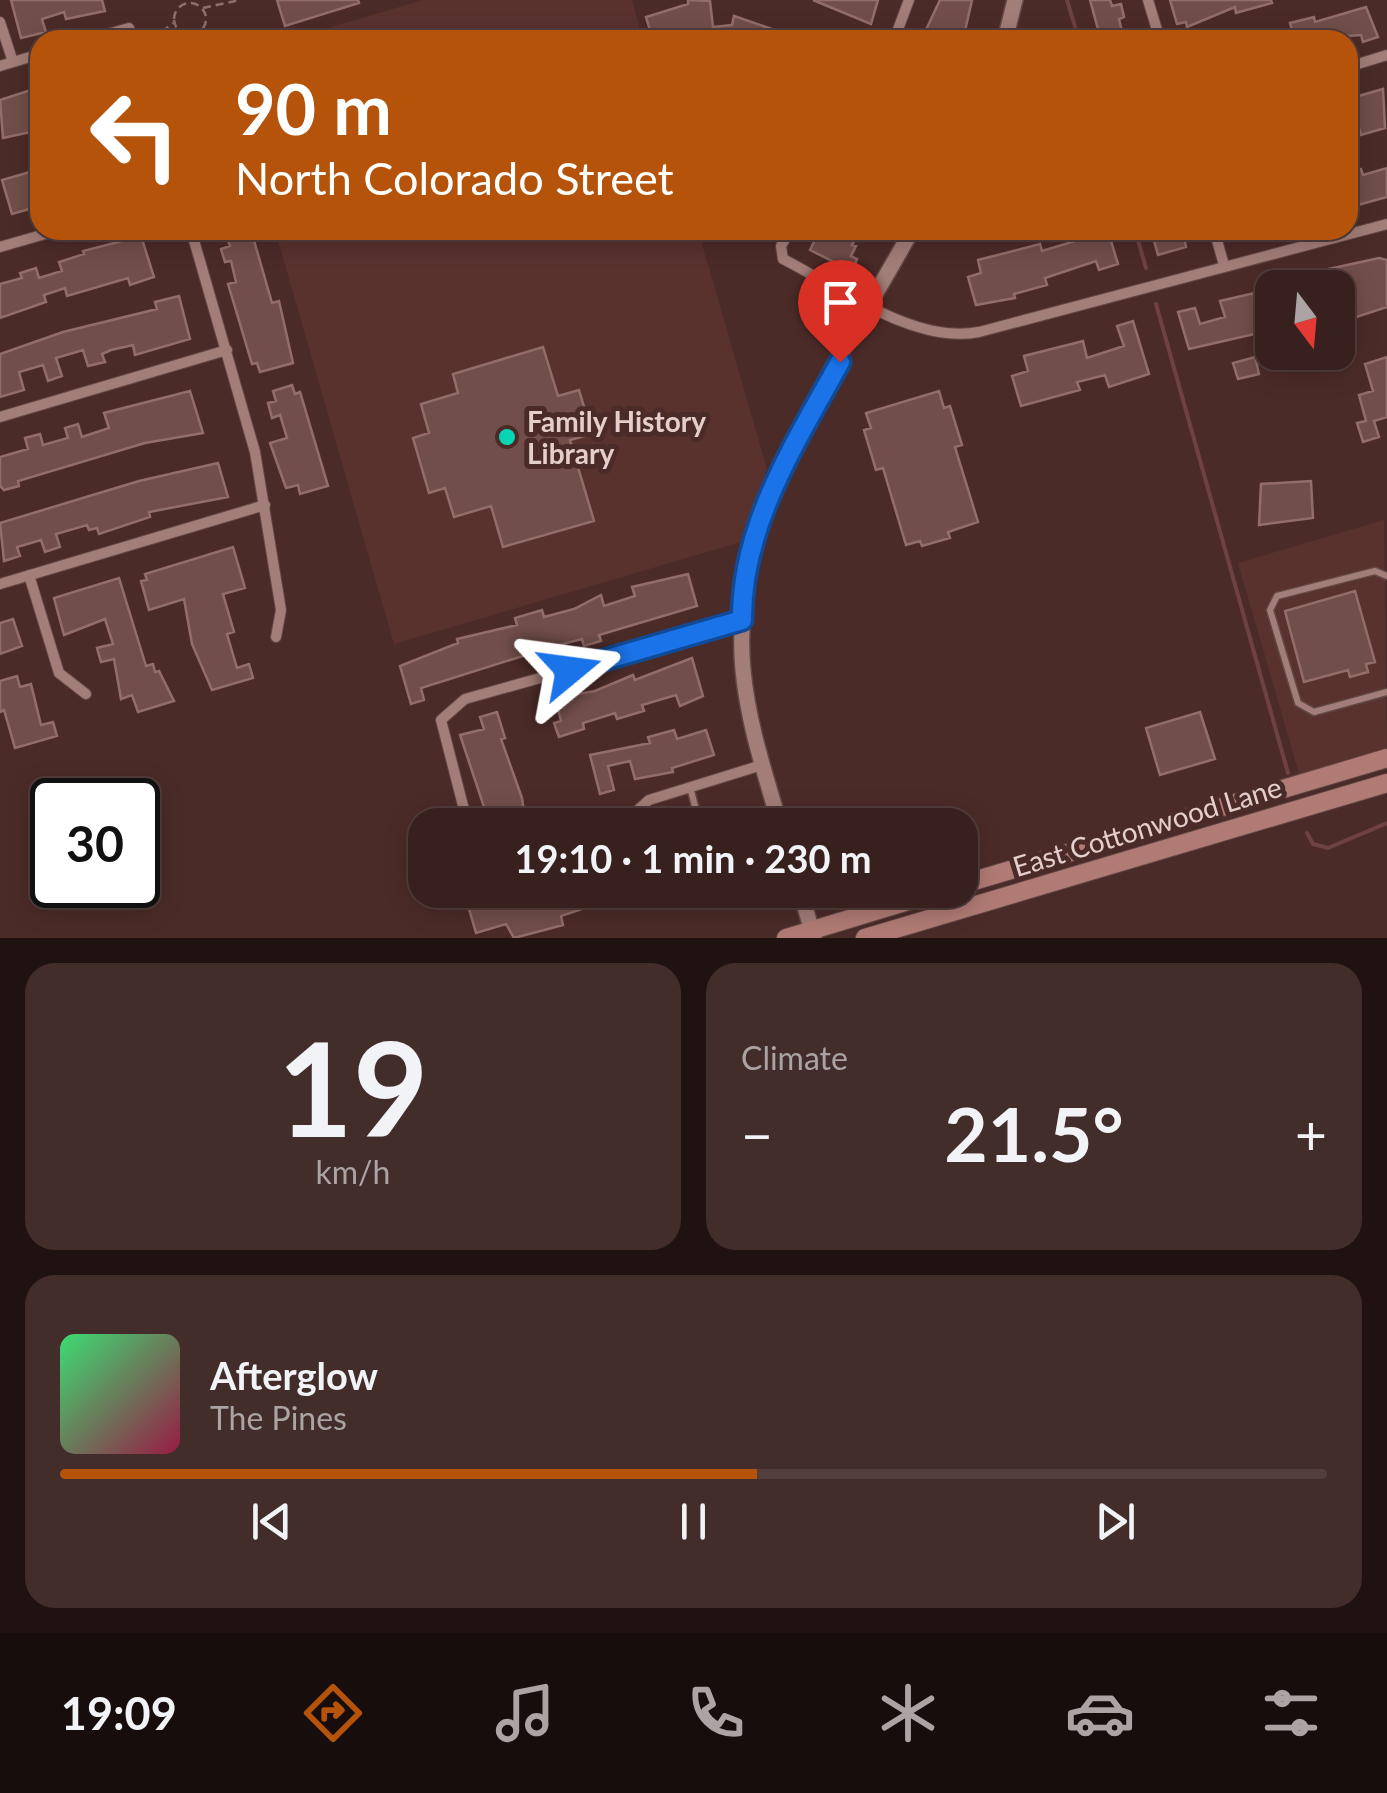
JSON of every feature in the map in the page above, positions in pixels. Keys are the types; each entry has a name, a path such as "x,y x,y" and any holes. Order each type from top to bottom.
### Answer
{"main road":[{"name":"East Cottonwood Lane","path":"978,881 1387,758"},
{"name":"East Cottonwood Lane","path":"865,938 1387,783"},
{"path":"786,938 813,934 891,908"}],"street":[{"path":"898,30 909,0"},
{"path":"1008,30 1016,0"},
{"path":"1148,0 1157,30"},
{"path":"0,22 12,62"},
{"path":"1358,63 1387,55"},
{"path":"0,66 30,57"},
{"path":"1358,231 1387,224"},
{"path":"0,247 30,238"},
{"path":"194,240 227,350 266,505 281,610 276,637"},
{"path":"784,240 783,260 924,331 965,335 1323,240"},
{"path":"775,808 762,765 743,668 742,620 752,544 776,480 907,240"},
{"path":"1217,240 1224,265"},
{"path":"0,417 227,350"},
{"path":"0,584 266,505"},
{"path":"29,575 58,673 86,694"},
{"path":"464,808 441,720 449,710 465,700 742,620"},
{"path":"639,808 648,800 762,765"},
{"path":"805,908 813,934"}],"lane":[{"path":"1387,576 1375,571 1278,596 1270,610 1298,703 1314,712 1387,692"},
{"path":"690,787 696,808"}],"path":[{"path":"202,9 210,2 240,0"},
{"path":"164,30 174,22 183,5 202,9"},
{"path":"200,30 206,18 202,9"},
{"path":"174,22 181,30"}],"shaded area":[{"path":"423,0 632,0 640,30 321,30"},
{"path":"278,240 701,240 767,469 741,542 394,644"},
{"path":"1384,520 1387,751 1300,777 1238,563"}],"building":[{"path":"11,0 102,0 105,11 66,19 64,12 42,19 45,30 30,30 30,36 21,38"},
{"path":"277,0 358,0 359,3 285,26"},
{"path":"688,0 710,1 713,27 732,25 734,16 775,30 650,30 646,17 688,4"},
{"path":"813,0 878,0 871,24"},
{"path":"940,0 972,0 965,30 926,30"},
{"path":"1090,0 1110,0 1112,6 1121,4 1122,30 1098,30"},
{"path":"1170,0 1272,3 1236,13 1235,7 1187,27 1186,22 1177,24"},
{"path":"1366,7 1378,37 1363,42 1358,30 1292,30 1290,23 1314,17 1315,22"},
{"path":"1383,89 1385,128 1361,135 1358,96"},
{"path":"30,90 30,132 3,138 0,100"},
{"path":"1387,168 1387,197 1358,205 1358,170 1363,175"},
{"path":"30,172 30,209 12,214 2,180"},
{"path":"126,240 142,240 154,277 130,285 128,278 67,296 65,288 44,295 46,302 0,318 0,284 22,278 20,273 36,268 39,278 62,271 59,262 84,254 83,251"},
{"path":"228,240 254,240 272,303 279,301 293,363 260,372 257,363 252,364 228,284 236,282 231,261 225,262 221,249 230,246"},
{"path":"815,240 855,240 851,256 857,259 852,271 810,250"},
{"path":"1078,240 1111,240 1118,264 1099,270 1096,261 1045,278 1047,285 1014,294 1015,298 976,305 968,277 981,273 978,260 1040,244 1042,251"},
{"path":"1154,240 1184,240 1186,247 1158,255"},
{"path":"1379,258 1387,260 1387,307 1355,317 1355,270 1324,270"},
{"path":"1255,293 1255,334 1189,349 1178,312 1195,308 1200,324 1225,317 1220,301"},
{"path":"179,296 190,339 135,355 133,345 111,350 102,354 105,362 88,366 83,350 56,358 62,376 48,381 43,365 19,372 24,390 0,397 0,354 63,332 157,309 155,302"},
{"path":"1133,321 1149,374 1109,387 1105,375 1077,382 1080,390 1021,406 1012,376 1028,371 1024,356 1083,341 1087,358 1124,346 1117,326"},
{"path":"543,347 558,396 579,390 592,434 570,440 594,521 503,547 491,506 454,517 445,488 429,493 413,438 429,433 421,404 458,393 453,374"},
{"path":"1255,357 1259,374 1238,379 1233,363"},
{"path":"1387,357 1387,417 1374,421 1379,437 1363,442 1357,423 1366,421 1359,395 1373,391 1365,364"},
{"path":"292,385 295,394 300,392 328,486 300,494 298,485 286,488 270,443 287,438 280,415 272,418 268,403 276,401 273,391"},
{"path":"190,391 203,433 145,443 18,481 19,486 4,490 0,486 0,457 28,449 25,438 40,434 43,445 68,438 65,428 78,424 82,437 109,428 104,413"},
{"path":"939,391 944,408 950,406 962,445 955,447 978,522 948,532 950,538 922,546 920,541 906,545 883,468 876,470 864,430 871,428 866,413"},
{"path":"218,463 228,497 149,512 150,517 99,534 97,528 89,530 87,525 56,534 60,547 45,552 41,540 17,547 20,556 4,561 0,523 139,481"},
{"path":"1311,481 1313,518 1259,525 1261,484"},
{"path":"233,547 245,588 223,594 234,632 227,634 237,668 249,664 253,678 212,690 192,644 184,599 149,610 141,581 147,580 145,574"},
{"path":"688,574 697,606 599,635 601,641 584,646 582,639 540,650 542,655 527,659 526,655 421,688 424,700 411,704 400,666 458,643 457,639 517,625 515,618 542,610 544,617 574,609 601,595 604,606 635,596 632,587"},
{"path":"119,578 146,666 153,664 155,672 159,671 174,701 138,712 132,695 121,699 114,659 101,662 97,648 113,644 105,619 64,635 54,598"},
{"path":"1355,591 1375,662 1366,664 1368,672 1350,677 1348,670 1304,682 1285,611"},
{"path":"13,619 22,646 0,654 0,623"},
{"path":"692,658 703,696 680,706 676,695 642,705 644,711 617,719 615,713 583,723 584,729 559,737 554,723 561,721 555,698 595,691 633,675 635,680"},
{"path":"17,676 20,687 31,684 41,725 53,722 57,736 15,748 4,710 0,712 0,681"},
{"path":"497,712 505,738 501,739 523,808 484,808 460,735 484,729 480,717"},
{"path":"1200,712 1215,759 1160,775 1146,728"},
{"path":"674,730 677,739 706,730 714,755 672,768 673,772 635,779 630,761 608,766 614,790 600,794 590,755 650,743 648,737"},
{"path":"469,908 585,908 561,916 563,925 514,938 506,924 476,933"}],"waterway":[{"path":"1067,0 1076,30"},
{"path":"1138,240 1146,268"},
{"path":"1156,304 1288,773"},
{"path":"1307,833 1313,844 1328,848 1387,823"}],"place":[{"name":"Family History Library","path":"507,437"}],"route":[{"path":"570,670 742,620 752,544 776,480 840,362"}]}
